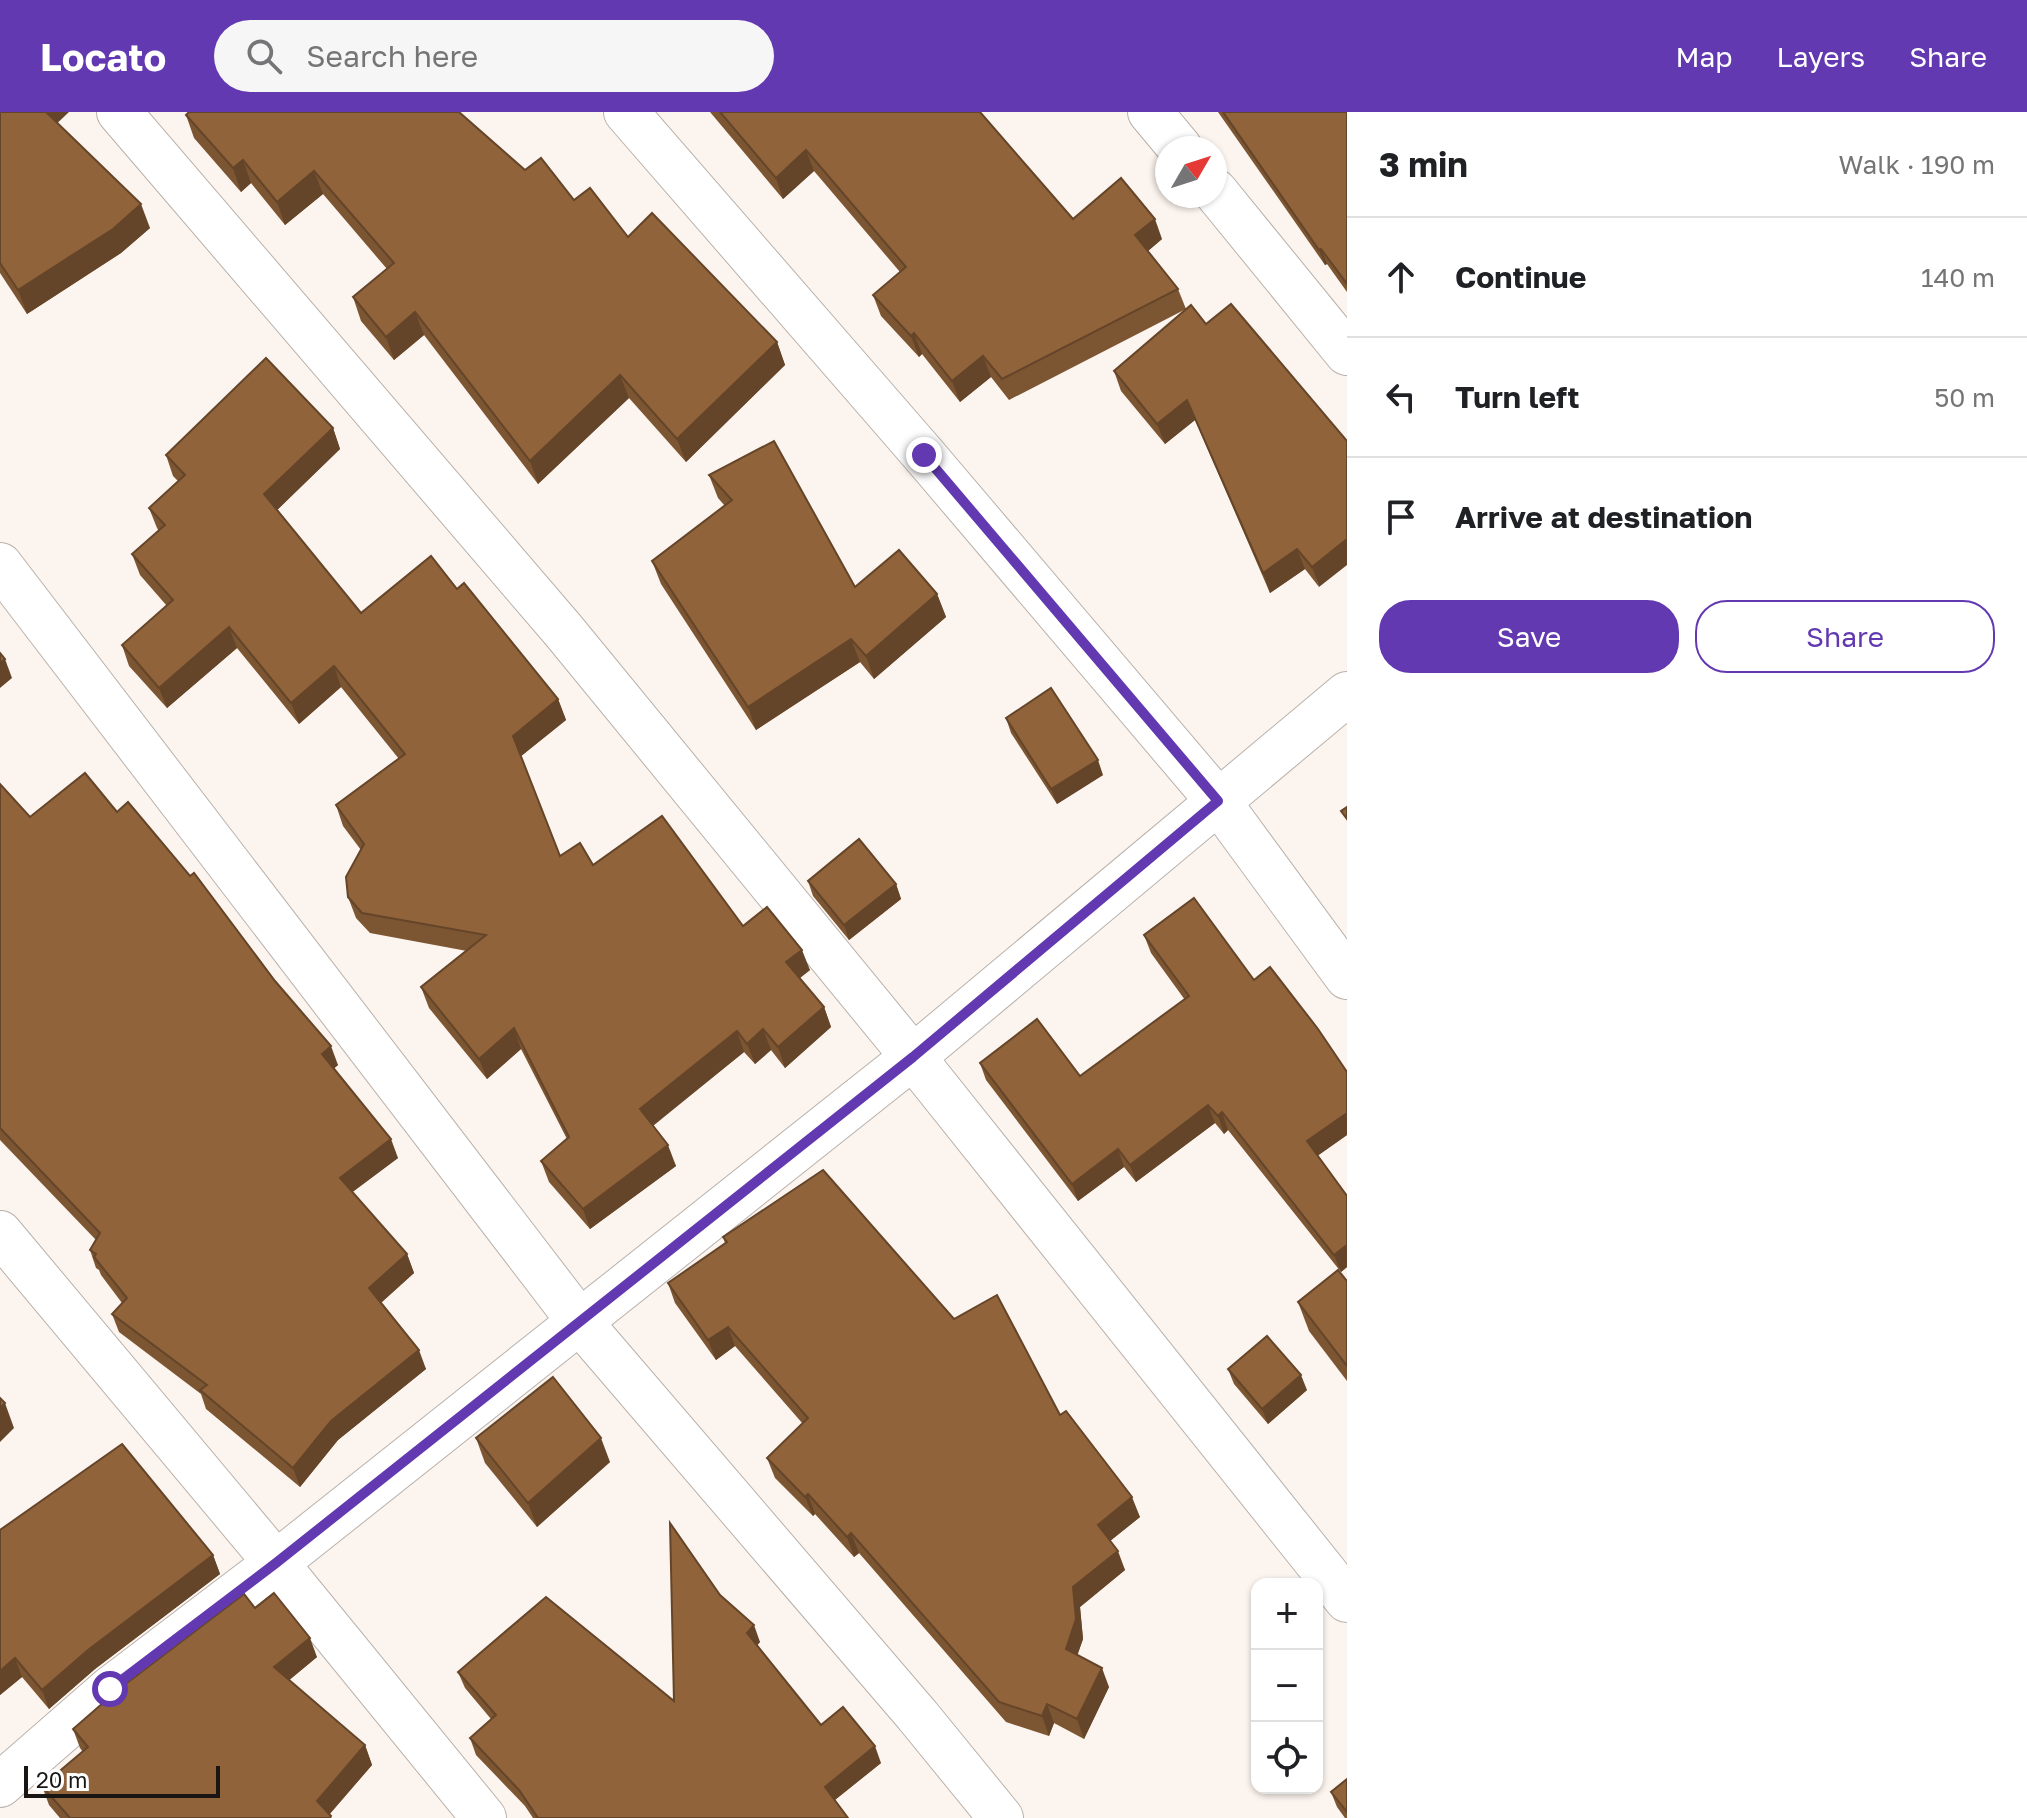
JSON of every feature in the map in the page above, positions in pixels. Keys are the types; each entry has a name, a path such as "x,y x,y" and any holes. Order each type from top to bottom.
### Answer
{"street":[{"path":"119,112 563,630 913,1057 1347,1600"},
{"path":"626,112 924,455 1218,801 1347,977"},
{"path":"1150,112 1170,136"},
{"path":"1227,206 1347,353"},
{"path":"0,565 579,1321 917,1715 1001,1818"},
{"path":"0,1785 110,1689 276,1563 913,1057 1347,694"},
{"path":"0,1233 484,1818"}],"building":[{"path":"0,112 46,112 141,204 113,229 18,290 0,263"},
{"path":"189,112 459,112 525,170 541,158 574,200 590,188 628,237 652,213 777,342 677,439 620,375 530,461 415,312 386,337 353,297 394,263 314,171 277,202 243,160 233,168 186,115"},
{"path":"720,112 980,112 1073,219 1121,178 1155,219 1135,235 1178,289 1002,379 983,356 952,381 914,333 911,336 873,295 906,267 806,150 776,178"},
{"path":"1223,112 1347,112 1347,284 1319,250"},
{"path":"1231,304 1347,441 1347,539 1312,567 1297,549 1263,573 1187,400 1157,424 1114,371 1191,305 1206,324"},
{"path":"266,358 333,428 264,494 361,613 431,556 457,589 464,583 558,699 513,736 560,856 580,843 593,865 662,816 743,926 767,907 802,950 786,962 824,1007 778,1047 763,1029 747,1044 737,1031 640,1109 668,1145 583,1209 541,1161 569,1137 514,1028 479,1059 421,987 486,935 362,913 348,897 346,877 364,844 336,805 405,754 334,666 291,703 229,627 159,688 122,645 173,600 132,554 165,525 149,508 185,475 166,455"},
{"path":"774,441 855,587 899,550 937,594 866,656 851,639 748,707 652,561 732,500 709,475"},
{"path":"1051,688 1098,760 1051,789 1006,718"},
{"path":"85,773 117,812 128,802 190,876 194,873 275,981 331,1046 322,1054 391,1139 340,1178 407,1254 369,1288 419,1350 331,1421 293,1468 200,1390 207,1385 112,1314 127,1298 90,1250 100,1233 0,1128 0,784 30,817"},
{"path":"859,839 896,884 844,925 808,881"},
{"path":"1194,898 1254,980 1270,967 1347,1072 1347,1113 1307,1141 1347,1196 1347,1245 1334,1255 1222,1112 1218,1116 1208,1105 1130,1165 1118,1149 1072,1184 980,1063 1037,1019 1080,1076 1189,996 1144,935"},
{"path":"823,1170 954,1319 997,1295 1060,1415 1066,1411 1132,1497 1098,1525 1118,1551 1073,1587 1076,1619 1066,1649 1102,1668 1077,1719 1047,1704 1042,1716 999,1702 851,1533 847,1537 808,1494 805,1497 767,1458 808,1418 728,1327 708,1340 668,1283 727,1242 723,1237"},
{"path":"1338,1270 1347,1281 1347,1366 1298,1302"},
{"path":"1267,1336 1301,1375 1262,1409 1228,1369"},
{"path":"553,1377 601,1438 528,1503 476,1438"},
{"path":"122,1444 213,1555 88,1650 42,1690 15,1658 0,1671 0,1530"},
{"path":"670,1523 720,1595 754,1625 747,1633 821,1725 843,1707 875,1746 825,1787 848,1818 538,1818 519,1790 470,1738 496,1715 458,1672 546,1597 674,1701"},
{"path":"274,1593 310,1638 274,1667 365,1745 317,1801 330,1818 70,1818 42,1786 88,1747 73,1729 119,1689 244,1594 255,1608"},
{"path":"1347,1779 1347,1812 1331,1792"}],"route":[{"path":"110,1689 276,1563 913,1057 1218,801 924,455"}]}
